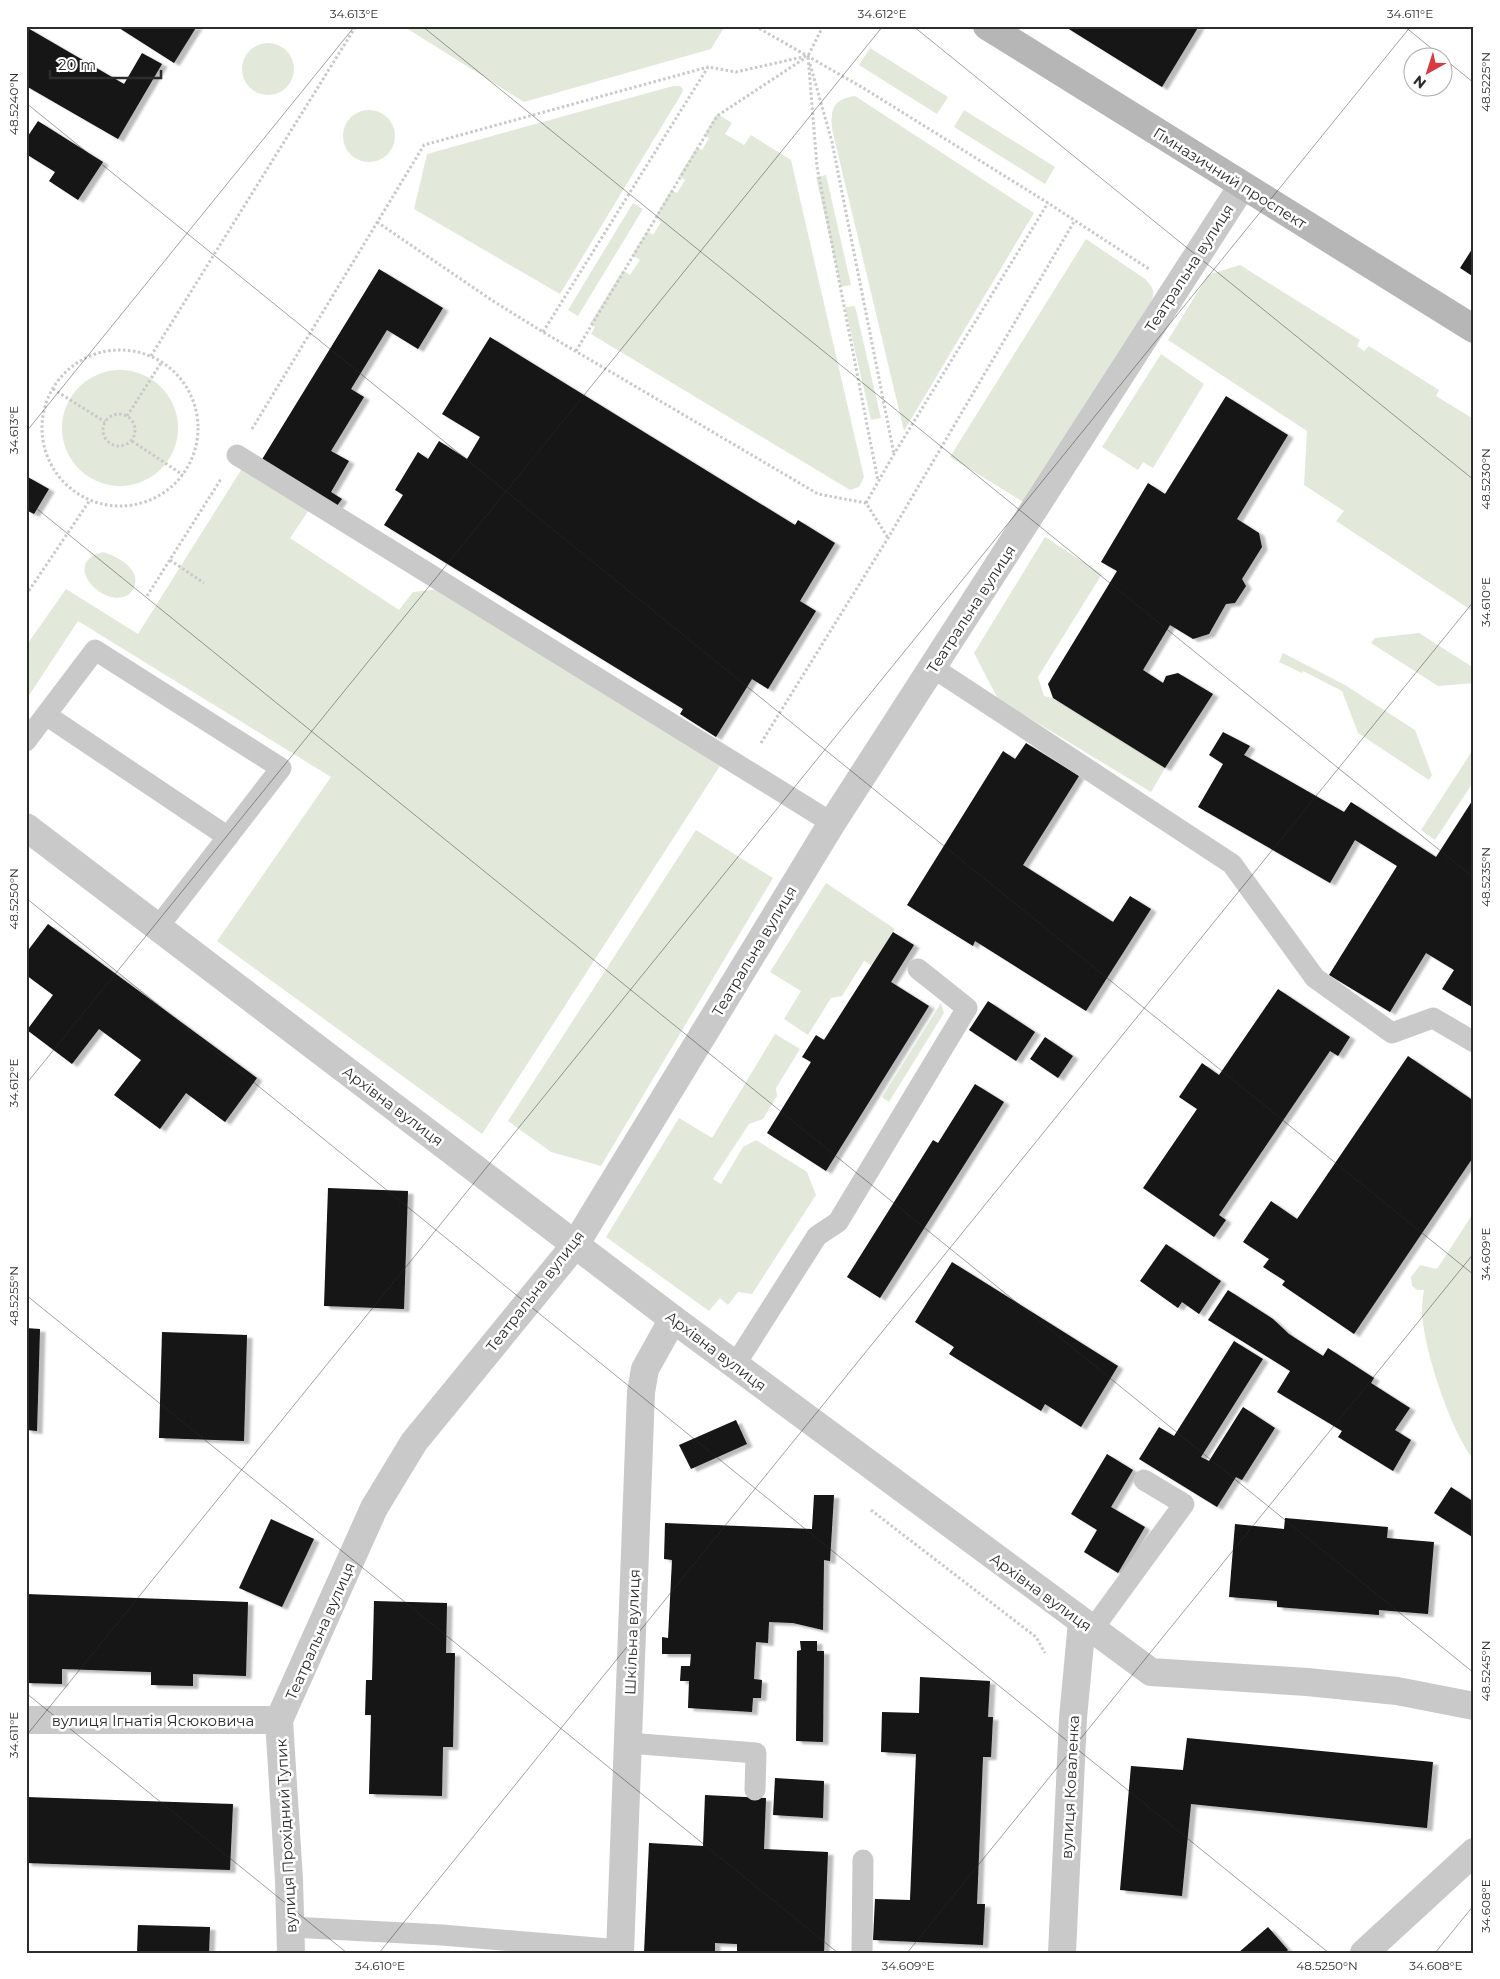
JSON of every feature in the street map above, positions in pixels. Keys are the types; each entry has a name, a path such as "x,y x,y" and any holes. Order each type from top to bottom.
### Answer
{"main road":[{"name":"Гімназичний проспект","path":"987,26 1474,329"}],"street":[{"name":"Театральна вулиця","path":"279,1720 374,1508 414,1442 575,1245 832,823 1242,186"},
{"name":"Архівна вулиця","path":"26,827 673,1319 1151,1672 1307,1682 1397,1691 1474,1706"},
{"name":"Шкільна вулиця","path":"620,1952 641,1392 645,1369 673,1319"},
{"name":"вулиця Коваленка","path":"1062,1953 1073,1718 1087,1626"},
{"name":"вулиця Ігнатія Ясюковича","path":"26,1720 279,1720"},
{"name":"вулиця Прохідний Тупик","path":"279,1720 291,1940"},
{"path":"1364,1953 1474,1852"}],"lane":[{"path":"237,454 832,823"},
{"path":"26,741 95,650 281,768 158,927"},
{"path":"932,667 1232,864 1315,978 1392,1033 1434,1018 1474,1042"},
{"path":"46,715 228,838"},
{"path":"735,1365 817,1236 838,1222 967,1008 918,969"},
{"path":"1087,1626 1184,1504 1144,1480"},
{"path":"628,1743 756,1753 755,1790"},
{"path":"862,1953 863,1860"},
{"path":"291,1940 442,1935 620,1952"}],"path":[{"path":"151,356 356,26"},
{"path":"755,26 865,89 1075,220 1177,287"},
{"path":"576,351 717,116 808,56 823,26"},
{"path":"147,596 237,454 424,145 708,67 736,72 808,56"},
{"path":"808,56 832,142 894,454"},
{"path":"808,56 817,167 878,482"},
{"path":"542,332 708,67"},
{"path":"866,503 1048,203"},
{"path":"745,769 888,538 1075,220"},
{"path":"377,222 542,332 818,494 866,503 888,538"},
{"path":"127,351 151,356 161,363 172,369 188,388 196,411 199,435 193,459 182,475 161,495 138,504 114,506 90,500 69,487 54,468 44,446 43,422 48,398 61,377 80,361 102,352 127,351"},
{"path":"127,416 161,363"},
{"path":"53,390 106,422"},
{"path":"116,415 127,416 134,422 136,432 132,441 118,447 109,442 104,434 106,422 116,415"},
{"path":"132,441 182,475"},
{"path":"26,595 90,500"},
{"path":"170,560 204,583"},
{"path":"866,1506 1036,1637 1047,1657"}],"shaded area":[{"path":"403,26 725,26 711,49 524,102"},
{"path":"268,43 278,45 286,51 292,59 294,69 292,79 286,87 278,93 268,95 258,93 250,87 244,79 242,69 244,59 250,51 258,45"},
{"path":"870,48 948,97 937,114 859,65"},
{"path":"673,86 680,86 683,89 682,93 560,294 414,209 427,154"},
{"path":"855,96 1034,213 904,431 832,129 832,115 835,106 842,99"},
{"path":"369,110 379,112 387,118 393,126 395,136 393,146 387,154 379,160 369,162 359,160 351,154 345,146 343,136 345,126 351,118 359,112"},
{"path":"964,110 1055,167 1045,184 954,127"},
{"path":"717,114 732,123 725,134 744,145 751,135 791,160 864,477 859,487 850,490 591,334 595,327 590,324 623,270 630,275 640,260 632,255 647,231 653,235 661,222 655,217 671,190 677,193 685,180 679,176 696,148 702,150 709,138 704,135"},
{"path":"826,175 851,285 841,287 816,177"},
{"path":"633,203 643,209 578,316 568,310"},
{"path":"1086,239 1145,279 1152,288 1153,297 1025,503 950,457"},
{"path":"1240,265 1360,340 1357,346 1364,351 1369,346 1439,390 1436,396 1472,418 1474,416 1474,612 1336,521 1344,511 1304,485 1307,431 1168,340 1208,275"},
{"path":"855,306 881,418 871,420 845,307"},
{"path":"1161,354 1204,384 1153,468 1143,462 1138,470 1102,447"},
{"path":"120,370 142,374 161,387 174,406 178,428 174,450 161,469 142,482 120,486 98,482 79,469 66,450 62,428 66,406 79,387 98,374"},
{"path":"243,467 309,510 290,538 399,610 413,592 439,589 720,766 482,1134 217,941 331,777 78,621 26,700 26,646 66,589 138,634"},
{"path":"1045,537 1102,574 1038,677 1044,696 1053,698 1165,768 1151,792 998,699 974,653"},
{"path":"103,552 122,561 135,575 134,588 127,596 114,597 104,594 89,581 85,572 85,564 91,557"},
{"path":"1419,633 1474,668 1474,683 1438,686 1371,643 1375,638"},
{"path":"1283,653 1345,685 1415,730 1432,775 1429,780 1358,733 1342,691 1303,671 1302,673 1279,662"},
{"path":"1474,748 1474,781 1435,840 1421,830"},
{"path":"696,830 773,878 601,1166 551,1152 508,1121"},
{"path":"826,883 895,929 872,966 864,961 842,996 831,998 808,1035 784,1019 801,991 770,972"},
{"path":"941,1003 944,1013 889,1102 882,1097"},
{"path":"775,1034 800,1049 776,1088 777,1096 763,1119 749,1124 713,1179 721,1184 743,1147 756,1140 807,1172 816,1195 752,1294 738,1292 728,1305 720,1298 709,1311 606,1237 679,1118 712,1138"},
{"path":"1474,1212 1474,1452 1471,1456 1454,1426 1432,1364 1423,1325 1422,1307 1424,1290 1417,1290 1412,1286 1411,1277 1420,1265 1437,1269"}],"building":[{"path":"116,26 197,26 174,63"},
{"path":"1064,26 1199,26 1162,87"},
{"path":"26,27 124,84 142,53 162,64 118,139 26,86"},
{"path":"38,121 103,162 78,200 49,181 55,172 26,154 26,139"},
{"path":"1474,246 1474,277 1460,268"},
{"path":"379,269 443,308 418,349 387,330 351,389 364,397 331,451 349,461 331,492 342,499 336,507 261,461"},
{"path":"490,337 795,525 798,520 835,543 800,601 816,611 768,689 752,679 716,737 680,714 683,709 384,525 403,495 395,490 418,452 428,459 439,441 467,459 480,437 442,414"},
{"path":"1226,396 1288,435 1237,519 1259,533 1262,547 1242,579 1246,586 1235,603 1226,604 1209,634 1193,639 1170,625 1143,670 1163,683 1166,676 1178,673 1213,694 1165,768 1053,698 1048,684 1117,571 1101,562 1148,483 1165,494"},
{"path":"26,476 49,489 34,514 26,510"},
{"path":"1223,732 1250,746 1244,755 1344,812 1351,802 1436,857 1474,798 1474,1008 1442,989 1454,970 1426,953 1390,1012 1329,975 1397,866 1355,840 1330,883 1198,807 1223,764 1209,755"},
{"path":"1026,743 1079,776 1023,865 1113,922 1130,896 1151,909 1086,1011 975,941 973,946 907,905 1003,751 1015,759"},
{"path":"48,924 257,1078 225,1122 186,1093 160,1129 114,1095 141,1060 99,1029 72,1064 27,1030 53,995 26,975 26,953"},
{"path":"893,932 914,945 891,982 929,1006 826,1171 767,1133 811,1062 802,1057 816,1035 824,1040"},
{"path":"1278,989 1350,1037 1338,1056 1330,1051 1219,1215 1226,1220 1214,1237 1143,1188 1197,1109 1179,1097 1202,1063 1219,1075"},
{"path":"988,1001 1035,1032 1016,1061 969,1030"},
{"path":"1045,1037 1073,1056 1058,1078 1030,1059"},
{"path":"1408,1056 1474,1101 1474,1156 1354,1334 1282,1285 1285,1281 1263,1267 1269,1259 1243,1242 1271,1201 1297,1219"},
{"path":"975,1084 1004,1102 880,1298 847,1277 933,1140 938,1143"},
{"path":"328,1188 408,1191 404,1309 324,1306"},
{"path":"1166,1244 1221,1281 1199,1314 1182,1302 1178,1308 1140,1281"},
{"path":"952,1262 1118,1366 1081,1427 1045,1404 1041,1411 949,1354 954,1347 915,1322"},
{"path":"1228,1290 1273,1319 1289,1334 1323,1356 1328,1348 1374,1378 1371,1383 1410,1408 1395,1430 1411,1440 1393,1471 1338,1437 1342,1431 1277,1392 1290,1371 1208,1320"},
{"path":"26,1328 40,1329 37,1431 26,1430"},
{"path":"162,1332 247,1335 244,1441 159,1438"},
{"path":"1234,1341 1263,1359 1201,1457 1209,1461 1243,1407 1275,1428 1242,1480 1236,1477 1217,1507 1139,1459 1159,1427 1174,1436"},
{"path":"736,1420 747,1444 691,1469 679,1445"},
{"path":"1107,1454 1133,1470 1111,1507 1145,1527 1118,1573 1084,1552 1097,1530 1071,1514"},
{"path":"1451,1487 1474,1502 1474,1538 1434,1513"},
{"path":"814,1495 834,1495 830,1561 824,1560 823,1630 793,1623 769,1622 768,1643 756,1642 754,1679 762,1680 761,1698 753,1698 752,1712 688,1708 689,1681 680,1681 681,1666 690,1666 691,1654 662,1654 662,1637 668,1638 672,1560 664,1559 665,1523 812,1529"},
{"path":"1285,1518 1388,1527 1387,1538 1434,1542 1428,1614 1379,1610 1379,1615 1277,1607 1277,1601 1229,1597 1235,1524 1284,1529"},
{"path":"271,1519 314,1539 282,1607 239,1588"},
{"path":"26,1594 248,1602 246,1676 193,1674 193,1686 151,1685 151,1672 62,1669 62,1684 26,1683"},
{"path":"374,1601 447,1603 446,1653 455,1653 453,1747 443,1747 442,1796 369,1794 371,1715 365,1715 366,1680 372,1680"},
{"path":"800,1641 817,1641 817,1651 824,1651 823,1742 796,1741 797,1651 801,1650"},
{"path":"920,1677 990,1681 988,1717 993,1717 991,1757 983,1757 977,1904 985,1904 983,1945 873,1940 875,1899 910,1900 916,1754 881,1752 882,1712 919,1713"},
{"path":"1187,1738 1433,1762 1427,1828 1191,1804 1182,1896 1120,1890 1131,1766 1183,1770"},
{"path":"775,1778 824,1781 823,1818 773,1815"},
{"path":"705,1795 766,1798 764,1849 828,1852 824,1953 737,1953 737,1944 715,1943 715,1953 644,1953 649,1843 703,1846"},
{"path":"26,1797 233,1804 230,1870 26,1863"},
{"path":"138,1925 210,1927 209,1953 137,1953"},
{"path":"1268,1927 1288,1950 1285,1953 1238,1953"}]}
